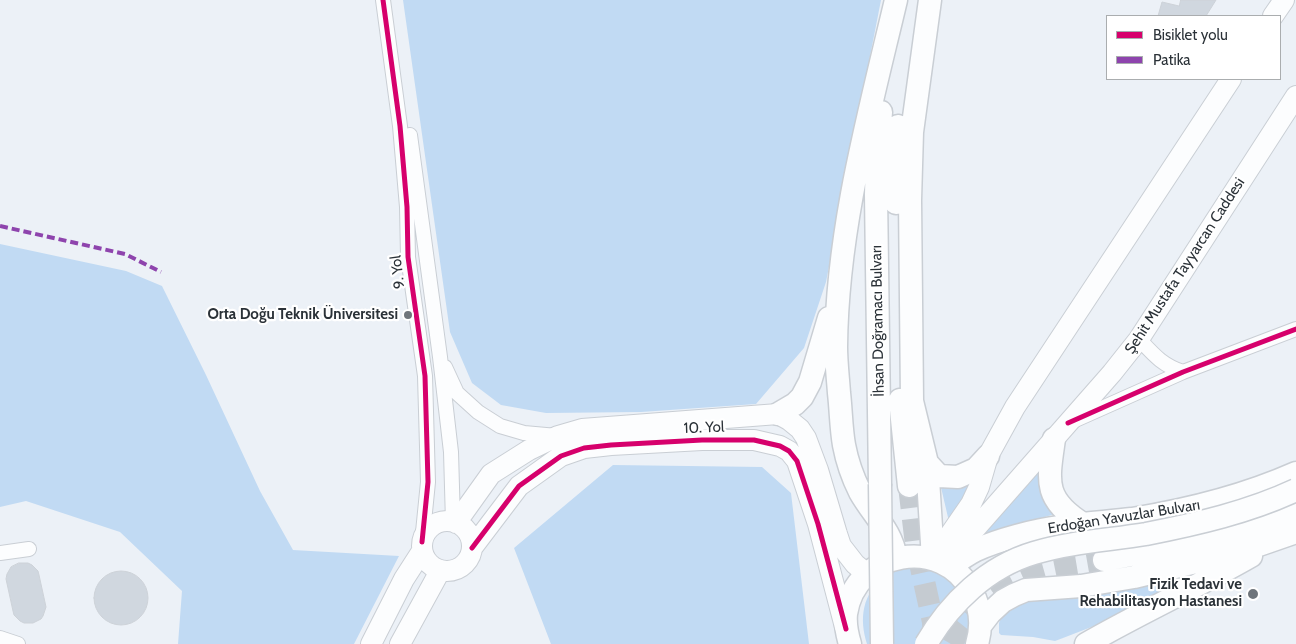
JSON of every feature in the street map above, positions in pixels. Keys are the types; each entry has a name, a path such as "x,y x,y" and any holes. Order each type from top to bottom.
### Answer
{"main road":[{"path":"896,0 859,154 848,216 839,286 836,349 844,445 850,467 860,492 890,537 896,558"},
{"name":"İhsan Doğramacı Bulvarı","path":"882,644 877,159 881,112 901,0"},
{"name":"İhsan Doğramacı Bulvarı","path":"909,486 898,374 899,309 895,162 900,109 924,0"},
{"path":"930,0 912,132 910,200 912,401 927,463 942,563"},
{"path":"778,414 795,404 802,397 810,382 839,286"},
{"path":"1061,431 1050,473 1050,485 1058,505 1083,524"},
{"path":"927,463 939,476 958,477 976,468 988,456"},
{"name":"Erdoğan Yavuzlar Bulvarı","path":"942,563 964,557 976,550 1008,539 1060,526 1130,519 1200,506 1255,489 1296,473"},
{"path":"926,644 936,628 959,600 988,575 1012,561 1056,548 1196,524 1256,506 1296,490"},
{"path":"1104,560 1221,536 1270,522 1296,512"},
{"path":"978,635 990,613 1004,601 1026,590 1081,586 1142,576 1208,560 1292,534"},
{"path":"1086,644 1210,580 1292,534"},
{"path":"1008,539 1002,561 1005,576 1026,590"},
{"path":"848,636 846,614 850,599 857,586 867,574 881,564 896,558 914,556 942,563 965,580 974,596 979,611 978,635"}],"street":[{"name":"9. Yol","path":"383,0 400,126 407,207 408,257 425,376 428,482 422,546"},
{"name":"9. Yol","path":"390,0 440,357 451,452 454,522"},
{"path":"1274,15 1284,0"},
{"path":"942,563 979,487 988,456 1015,407 1230,80"},
{"name":"Şehit Mustafa Tayyarcan Caddesi","path":"942,563 968,537 1139,339 1296,96"},
{"path":"1061,431 1184,372 1296,329"},
{"path":"1139,339 1158,359 1171,368 1184,372"},
{"name":"9. Yol","path":"440,357 458,393 478,412 500,426 524,433 558,436"},
{"path":"778,414 800,428 806,438 818,470 841,546 855,564 867,574"},
{"name":"10. Yol","path":"440,571 450,572 463,566 471,555 472,548 519,486 561,456 584,448 700,431 749,416 778,414"},
{"path":"749,416 754,440"},
{"name":"10. Yol","path":"454,522 492,474 529,450 558,436 582,429 700,431 780,446 789,451 797,462 818,524 848,636"},
{"path":"371,644 422,546 425,534 430,528 437,523 445,521 454,522 463,527 468,533 472,548"},
{"path":"400,644 440,571 428,563 422,546"},
{"path":"0,553 29,549"},
{"path":"0,638 18,644"}],"shaded area":[{"path":"403,0 881,0 826,282 804,348 756,404 641,412 546,413 501,405 472,383 450,332"},
{"path":"0,244 126,271 162,286 260,491 293,550 399,556 354,644 178,644 182,591 120,532 26,501 0,507"},
{"path":"613,465 762,467 791,493 809,644 551,644 514,548"},
{"path":"1040,468 1055,514 980,538"},
{"path":"977,478 950,526 940,483"},
{"path":"918,565 949,575 972,608 968,644 867,644 863,616 864,607 871,591 877,583 893,572 901,568"},
{"path":"1184,578 1186,582 1094,626 1055,641 1033,637 1001,635 999,633 1001,618 1006,612 1024,602 1121,590"}],"building":[{"path":"1181,0 1216,0 1207,15 1158,15 1162,2 1179,6"},
{"path":"19,563 32,565 39,575 46,607 41,619 33,623 20,621 13,611 6,579 11,567"},
{"path":"121,571 131,573 140,579 146,588 148,598 146,608 140,617 131,623 121,625 111,623 102,617 96,608 94,598 96,588 102,579 111,573"}],"tunnel":[{"path":"909,486 916,545 933,622 934,644"},
{"path":"951,644 970,618 1006,588 1050,570 1104,560"}],"marked path":[{"path":"0,226 125,254 161,272"}],"cycle path":[{"path":"383,0 400,126 407,207 408,257 425,376 428,482 422,542"},
{"path":"1068,423 1183,372 1296,329"},
{"path":"472,548 519,486 561,456 584,448 611,445 702,440 754,440 780,446 789,451 797,461 818,524 846,629"}],"place":[{"name":"Orta Doğu Teknik Üniversitesi","path":"408,315"},
{"name":"Fizik Tedavi ve Rehabilitasyon Hastanesi","path":"1253,594"}]}
